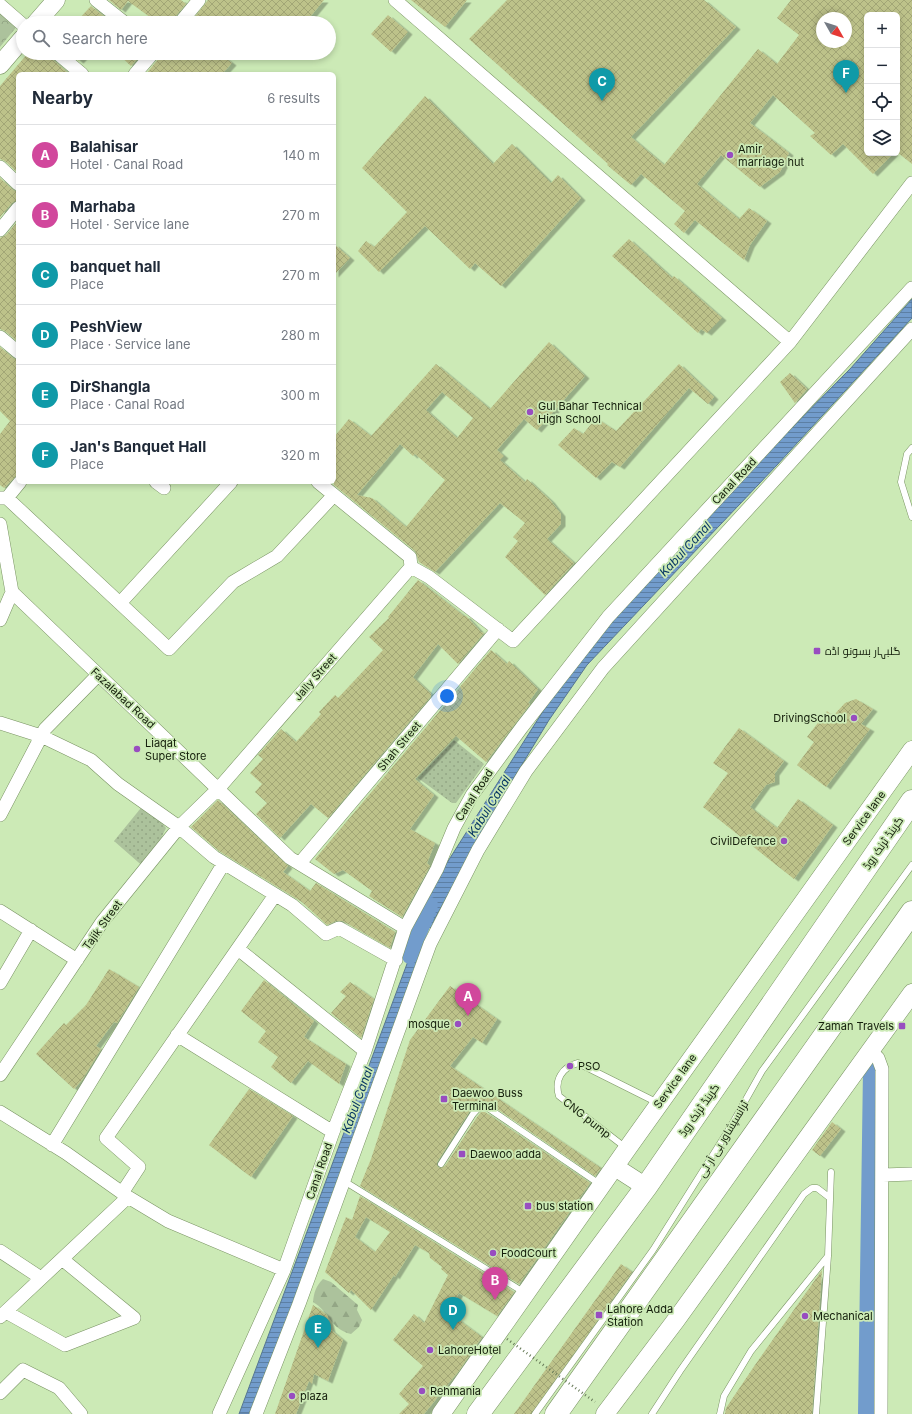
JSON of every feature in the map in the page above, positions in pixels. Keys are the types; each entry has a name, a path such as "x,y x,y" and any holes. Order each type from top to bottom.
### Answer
{"highway":[{"name":"گرینڈ ٹرنک روڈ","path":"478,1414 646,1188 912,801"},
{"path":"556,1414 912,912"}],"street":[{"path":"42,16 56,0"},
{"path":"96,0 116,16"},
{"path":"395,0 790,342"},
{"path":"185,16 194,2"},
{"path":"0,6 16,19"},
{"path":"0,64 16,46"},
{"path":"65,60 80,72"},
{"path":"137,72 148,60"},
{"path":"0,167 16,182"},
{"path":"320,484 410,557 411,567 429,578 513,641 790,342 912,183"},
{"path":"0,230 16,210"},
{"name":"Canal Road","path":"219,1414 284,1270 333,1132 365,1051 396,960 405,928 437,869 454,828 472,795 522,727 608,617 912,288"},
{"path":"256,1414 299,1304 430,944 478,850 526,771 603,668 912,329"},
{"path":"0,336 16,350"},
{"path":"18,484 4,498 121,602 169,648 233,582 277,556 334,495"},
{"path":"121,602 229,484"},
{"path":"0,524 12,592 0,620"},
{"name":"Jally Street","path":"219,788 411,567"},
{"name":"Fazalabad Road","path":"12,592 219,788 290,858 405,928"},
{"name":"Shah Street","path":"300,863 498,629"},
{"path":"0,815 45,729 98,675"},
{"path":"0,723 42,736 91,760 118,784 179,827 214,857 292,905 326,934 339,928 396,960"},
{"name":"Service lane","path":"441,1414 614,1167 912,750"},
{"name":"Tajik Street","path":"0,1075 102,922 179,827 219,788"},
{"path":"52,1145 224,863"},
{"path":"62,1259 134,1318 65,1345 3,1314 62,1259 125,1195 140,1167 106,1138 275,895"},
{"path":"0,910 77,960"},
{"path":"0,983 31,930"},
{"path":"238,949 365,1051"},
{"path":"600,1408 676,1320 912,993"},
{"path":"177,1036 333,1132"},
{"path":"870,1050 878,1058 882,1069 882,1414"},
{"path":"0,1112 52,1145 125,1195 168,1221 284,1270"},
{"path":"614,1167 646,1188"},
{"path":"883,1175 912,1174"},
{"path":"0,1251 41,1278"},
{"path":"0,1393 23,1370 59,1388 81,1414"}],"lane":[{"path":"912,448 907,454 901,482 912,517"},
{"name":"ٹرانسپشاور بی آر ٹی","path":"535,1414 653,1250 731,1126 762,1071 912,865"},
{"name":"CNG pump","path":"627,1149 559,1096 558,1082 561,1074 571,1065 578,1063 660,1103"},
{"path":"441,1164 473,1114 478,1108 482,1107 488,1108 602,1186"},
{"path":"816,1414 828,1256 831,1172"},
{"path":"344,1181 526,1294"},
{"path":"652,1414 684,1364 804,1194 812,1188 817,1188 830,1198"},
{"path":"720,1414 724,1396 751,1351 828,1256"}],"path":[{"path":"507,1339 600,1408"}],"green space":[{"path":"0,9 16,23 16,27 0,47"},
{"path":"454,740 484,764 456,803 452,803 418,778"},
{"path":"145,803 166,828 146,869 114,841"},
{"path":"323,1279 331,1282 358,1305 357,1310 362,1320 359,1327 351,1334 344,1332 334,1324 319,1306 313,1302 316,1289"}],"water":[{"path":"912,299 912,318 777,465 587,665 549,720 506,791 434,920 434,928 424,925 419,920 419,907 559,686 611,619 741,479 850,369"},
{"path":"417,937 425,945 256,1414 239,1414"}],"building":[{"path":"109,0 181,0 186,4 176,16 148,16 128,1 121,10"},
{"path":"208,0 324,0 311,16 195,16"},
{"path":"411,0 467,0 445,27"},
{"path":"507,0 704,0 736,27 631,137 664,165 758,49 777,64 799,35 777,18 791,0 912,0 912,164 900,154 900,12 864,12 864,156 891,156 873,174 843,144 831,155 810,136 815,133 773,95 750,123 789,153 780,172 760,187 721,155 697,184 739,219 749,208 767,221 750,245 744,260 695,220 684,233 674,224 685,211 641,174 631,185 607,165 608,164 469,39"},
{"path":"91,6 104,16 82,16"},
{"path":"388,15 408,32 391,52 371,34"},
{"path":"22,60 53,60 67,72 16,72 16,171 5,161 0,159 0,86"},
{"path":"125,60 136,60 131,66"},
{"path":"157,60 228,60 232,63 224,72 148,72"},
{"path":"425,96 493,164 512,144 551,183 558,175 581,198 501,286 475,263 470,269 425,226 379,272 358,251 366,241 374,247 407,212 362,168"},
{"path":"0,178 16,191 16,201 12,203 0,217"},
{"path":"16,223 16,340 5,331 0,329 0,238 6,235"},
{"path":"629,239 672,278 674,276 722,318 707,333 701,329 698,333 612,256"},
{"path":"336,246 350,258 336,273"},
{"path":"549,342 585,376 537,430 524,419 497,450 504,456 500,460 525,482 527,479 550,500 561,514 561,524 547,539 574,563 545,595 505,557 518,541 513,537 525,523 500,503 435,572 419,562 415,551 334,485 336,484 336,435 349,419 371,436 436,364 490,409","holes":["442,392 473,418 457,438 426,410","400,444 413,456 415,454 445,480 406,527 372,498 357,495"]},
{"path":"0,347 16,359 16,476 4,488 0,485 0,434 10,421 0,411"},
{"path":"679,364 714,397 708,404 689,388 620,467 612,462 596,478 558,445 574,428 583,434 596,418 616,431"},
{"path":"790,373 807,389 795,403 780,382"},
{"path":"418,580 466,616 481,632 484,633 458,664 438,644 413,677 432,695 328,818 311,804 280,838 256,814 267,803 255,792 262,784 250,773 263,759 258,755 281,729 296,742 321,714 319,712 335,695 338,698 383,650 369,637 389,618 388,617"},
{"path":"491,650 507,664 509,661 538,689 528,703 530,704 486,762 456,736 415,779 434,795 410,829 435,843 427,863 430,866 402,917 369,896 372,891 343,870 334,874 315,859"},
{"path":"856,699 873,709 861,724 870,729 826,787 797,765 814,742 807,737 827,711 833,716 845,703"},
{"name":"CivilDefence","path":"739,728 784,761 775,773 775,782 766,785 750,807 777,828 798,799 833,825 794,879 703,807 728,773 713,763"},
{"path":"218,800 288,866 283,872 310,891 316,883 395,932 390,948 343,921 336,921 327,925 302,902 219,851 191,827"},
{"path":"109,969 139,987 117,1023 114,1022 96,1046 101,1049 82,1080 74,1089 36,1054 64,1023 66,1025 86,1005"},
{"path":"264,980 314,1021 304,1037 346,1064 339,1084 308,1061 291,1083 271,1067 278,1057 258,1042 266,1031 241,1011"},
{"path":"350,982 374,999 361,1038 331,1013 346,996 340,992"},
{"name":"Daewoo Buss Terminal","path":"450,986 497,1019 482,1043 473,1037 450,1066 601,1168 595,1176 490,1104 478,1104 469,1112 437,1162 437,1166 439,1168 445,1166 477,1117 481,1112 485,1112 590,1183 519,1284 360,1186 371,1159 410,1040"},
{"path":"249,1089 293,1116 251,1177 209,1145"},
{"path":"832,1122 841,1129 820,1156 812,1150"},
{"path":"360,1196 514,1292 497,1316 459,1293 448,1312 482,1337 458,1372 424,1414 399,1414 409,1404 399,1394 423,1366 393,1340 414,1314 424,1323 448,1275 441,1269 442,1267 430,1258 429,1253 415,1245 395,1277 394,1275 371,1310 351,1290 349,1293 325,1272 346,1217 352,1220","holes":["366,1217 390,1232 375,1252 355,1237"]},
{"path":"621,1264 632,1272 531,1414 514,1414"},
{"name":"Mechanical","path":"822,1270 812,1414 725,1414 726,1408"},
{"path":"313,1305 327,1315 331,1330 343,1340 328,1381 314,1374 312,1384 309,1381 296,1414 275,1414"}],"waterway":[{"name":"Kabul Canal","path":"410,956 430,905"},
{"path":"866,1414 871,1070"}],"place":[{"name":"Jan's Banquet Hall","path":"846,93"},
{"name":"banquet hall","path":"602,101"},
{"name":"Amir marriage hut","path":"730,155"},
{"name":"Gul Bahar Technical High School","path":"530,412"},
{"name":"گلبہار بسونو اڈہ","path":"817,651"},
{"name":"DrivingSchool","path":"854,718"},
{"name":"Liaqat Super Store","path":"137,749"},
{"name":"CivilDefence","path":"784,841"},
{"name":"Balahisar","path":"468,1016"},
{"name":"mosque","path":"458,1024"},
{"name":"Zaman Travels","path":"902,1026"},
{"name":"PSO","path":"570,1066"},
{"name":"Daewoo Buss Terminal","path":"444,1099"},
{"name":"Daewoo adda","path":"462,1154"},
{"name":"bus station","path":"528,1206"},
{"name":"FoodCourt","path":"493,1253"},
{"name":"Marhaba","path":"495,1300"},
{"name":"Lahore Adda Station","path":"599,1315"},
{"name":"Mechanical","path":"805,1316"},
{"name":"PeshView","path":"453,1330"},
{"name":"DirShangla","path":"318,1348"},
{"name":"LahoreHotel","path":"430,1350"},
{"name":"Rehmania","path":"422,1391"},
{"name":"plaza","path":"292,1396"}]}
